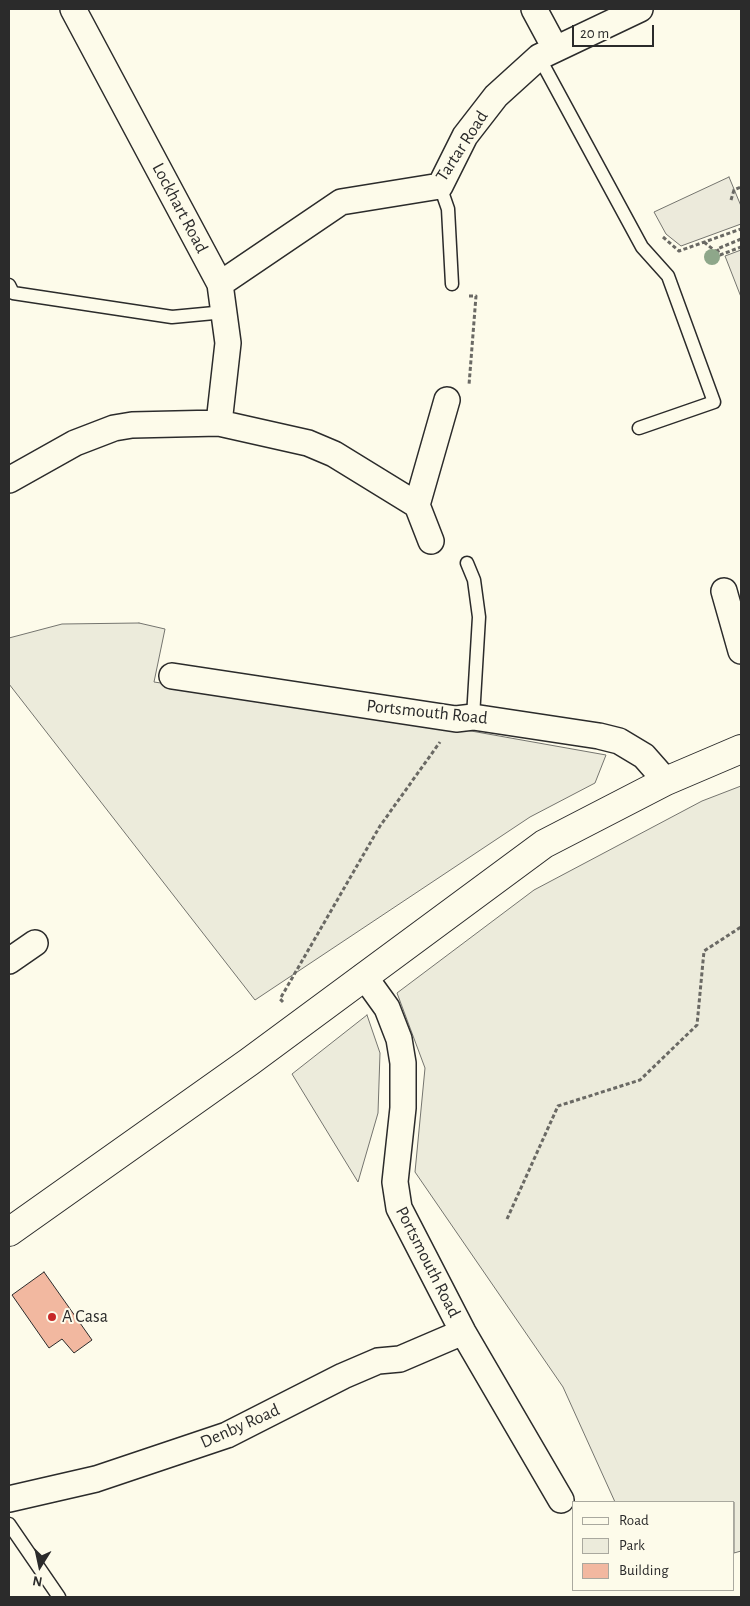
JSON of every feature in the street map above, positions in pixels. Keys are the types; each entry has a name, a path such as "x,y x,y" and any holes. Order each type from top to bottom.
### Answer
{"main road":[{"path":"9,1232 298,1025 544,844 666,781 741,749"}],"street":[{"name":"Lockhart Road","path":"73,9 220,284 228,343 219,423"},
{"path":"534,9 547,53"},
{"name":"Tartar Road","path":"220,284 342,202 440,186 465,136 496,96 547,53 640,9"},
{"path":"431,541 417,505 446,400"},
{"path":"9,480 76,443 114,428 132,425 219,423 308,443 334,454 417,505"},
{"path":"724,591 741,650"},
{"name":"Portsmouth Road","path":"172,676 619,741 644,756 666,781"},
{"path":"9,961 35,942"},
{"name":"Portsmouth Road","path":"364,976 387,1008 399,1039 402,1063 403,1108 395,1182 399,1208 463,1332 561,1500"},
{"name":"Denby Road","path":"9,1499 96,1479 227,1435 378,1361 400,1359 463,1332"}],"lane":[{"path":"547,53 642,248 668,276 714,402 639,428"},
{"path":"440,186 448,209 452,284"},
{"path":"9,285 13,293 172,316 225,312"},
{"path":"465,718 479,617 474,580 467,563"},
{"path":"9,1524 59,1597"}],"path":[{"path":"731,200 734,190 741,187"},
{"path":"642,248 663,237 679,251 741,229"},
{"path":"720,255 717,249 741,239"},
{"path":"704,241 720,255"},
{"path":"720,255 741,247"},
{"path":"446,400 449,395 463,399 470,381 476,296 450,297 452,284"},
{"path":"298,1025 280,999 380,826 465,718"},
{"path":"507,1219 558,1106 640,1080 655,1067 697,1025 704,951 741,927"}],"green space":[{"path":"139,623 165,629 154,682 398,718 606,755 595,783 530,817 255,1000 9,684 9,638 62,624"},
{"path":"741,786 741,1551 735,1553 735,1501 615,1501 563,1387 415,1172 425,1068 397,993 534,890 702,801"},
{"path":"367,1015 380,1053 378,1113 358,1182 292,1074"}],"shaded area":[{"path":"729,177 741,206 741,224 681,246 666,234 654,212"},
{"path":"741,250 741,297 725,256"}],"building":[{"name":"A Casa","path":"44,1272 92,1340 74,1353 62,1339 49,1348 12,1295"}],"place":[{"name":"A Casa","path":"52,1317"}]}
